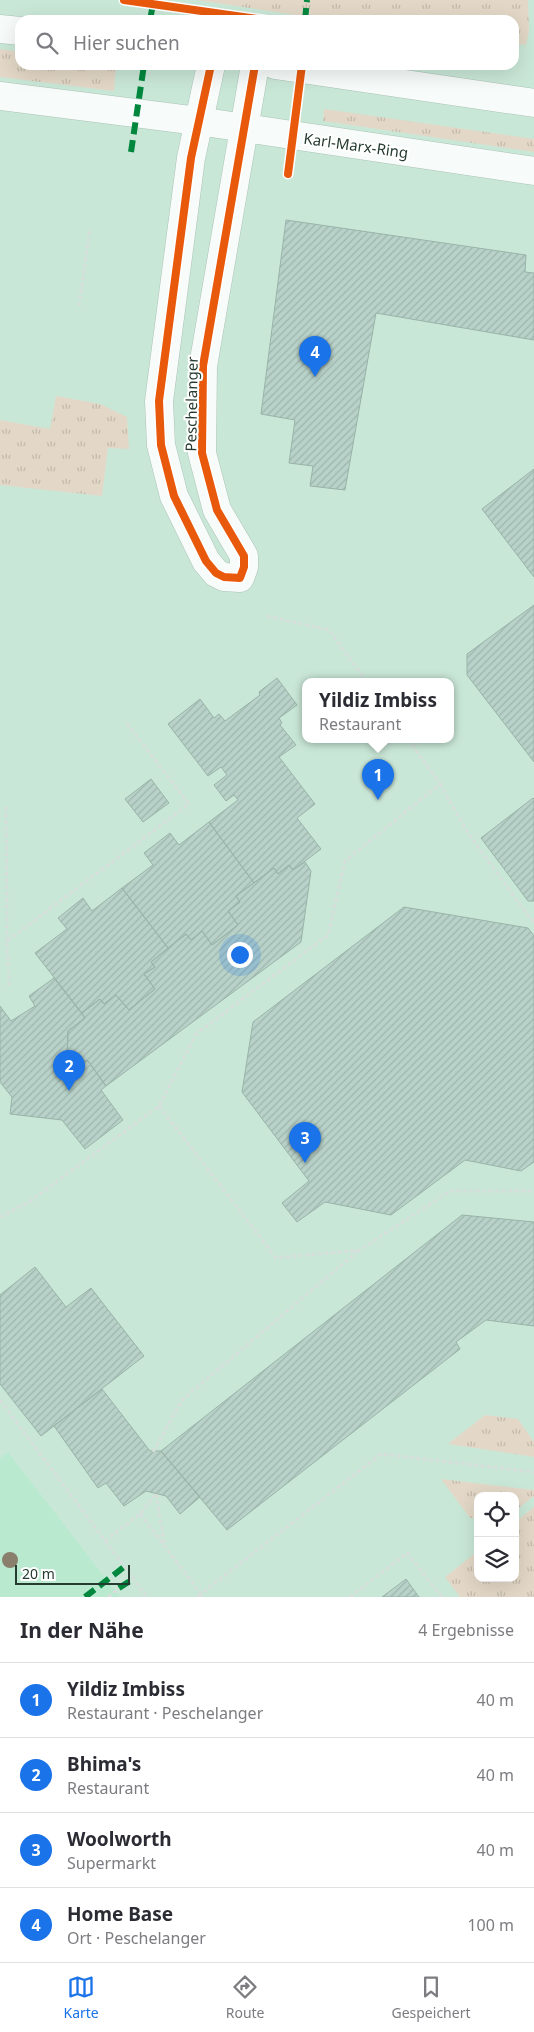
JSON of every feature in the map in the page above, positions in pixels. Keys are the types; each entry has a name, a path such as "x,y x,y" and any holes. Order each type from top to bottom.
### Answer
{"street":[{"path":"0,28 15,30"},
{"name":"Peschelanger","path":"210,70 198,122 159,401 161,445 174,496 206,560 216,573 224,577 240,578 244,567 244,556 218,510 202,453 203,366 254,70"},
{"path":"309,70 534,103"},
{"name":"Karl-Marx-Ring","path":"0,96 244,128 534,171"}],"path":[{"path":"79,306 90,229"},
{"path":"267,616 329,630 364,678"},
{"path":"7,941 189,804 125,721"},
{"path":"411,743 440,784 470,836 534,923"},
{"path":"0,1217 28,1202 159,1106 196,1034 328,935 345,860 440,784"},
{"path":"6,807 9,986"},
{"path":"159,1106 276,1258 360,1250"},
{"path":"154,1452 182,1400 360,1250 450,1191 534,1191"},
{"path":"0,1400 147,1597"},
{"path":"140,1514 201,1596 382,1454 534,1472"},
{"path":"105,1541 140,1514 156,1494 165,1549"},
{"path":"350,1597 407,1553 442,1597"},
{"path":"108,1597 119,1588"}],"shaded area":[{"path":"8,1452 120,1597 0,1597 0,1459"}],"green space":[{"path":"196,0 528,0 529,31 526,45 519,44 519,15 295,15"},
{"path":"0,49 15,51 15,70 116,70 114,91 0,77"},
{"path":"324,109 534,139 534,152 323,121"},
{"path":"56,396 100,404 127,417 129,449 108,448 102,496 0,485 0,420 50,429"},
{"path":"485,1415 518,1419 534,1442 534,1457 448,1444"},
{"path":"441,1479 534,1490 534,1496 519,1508 519,1492 474,1492 474,1518 470,1518"},
{"path":"534,1507 534,1597 460,1597 445,1577 474,1554 474,1582 519,1582 519,1519"}],"building":[{"path":"286,220 526,255 525,272 534,273 534,340 376,313 345,490 310,486 313,466 289,463 295,420 261,414"},
{"path":"534,469 534,577 482,509"},
{"path":"534,605 534,762 467,675 467,654"},
{"path":"277,678 297,705 279,718 282,723 280,725 296,745 279,757 315,804 297,818 321,849 293,870 289,865 278,874 274,868 254,883 209,822 238,800 234,795 226,801 214,785 227,775 221,767 208,776 168,724 200,699 214,718 219,714 225,721 260,695 259,692"},
{"path":"151,779 169,803 143,822 125,799"},
{"path":"533,798 534,901 528,901 481,838"},
{"path":"209,822 254,883 236,896 240,902 228,911 238,925 212,945 202,931 191,940 186,934 168,948 122,888 153,865 144,853 170,833 179,845"},
{"path":"305,862 311,871 301,942 106,1086 88,1061 67,1059 68,1031 85,1018 82,1013 100,999 104,1004 116,995 129,1010 155,989 144,974 155,967 151,962 186,934 191,940 202,931 212,945 238,925 228,911 240,902 236,896 274,868 278,874 289,865 293,870"},
{"path":"122,888 168,948 151,962 155,967 144,974 155,989 129,1010 116,995 104,1004 100,999 82,1013 35,953 67,929 58,918 83,898 92,911"},
{"path":"404,907 528,928 534,936 534,1162 521,1171 465,1160 391,1215 325,1202 297,1222 282,1203 309,1181 242,1092 253,1022"},
{"path":"54,978 85,1018 68,1031 67,1059 88,1061 106,1086 101,1090 123,1120 85,1149 62,1120 10,1114 12,1097 0,1082 0,1006 11,1021 35,1006 29,996"},
{"path":"462,1215 534,1222 534,1326 486,1320 456,1342 460,1349 227,1530 161,1451"},
{"path":"35,1267 66,1307 91,1288 144,1356 41,1436 0,1384 0,1295"},
{"path":"102,1389 150,1451 161,1451 200,1497 180,1514 166,1496 146,1491 124,1506 106,1483 98,1488 54,1426"},
{"path":"406,1579 419,1597 382,1597"}],"marked path":[{"path":"306,15 307,0"},
{"path":"151,15 153,4"},
{"path":"131,152 143,70"},
{"path":"85,1597 124,1567"},
{"path":"119,1588 133,1579"}],"cycle path":[{"path":"124,0 230,15"},
{"path":"210,70 191,158 159,401 161,445 174,496 206,561 216,573 224,577 240,578 244,567 244,556 217,510 202,453 203,366 254,70"},
{"path":"288,174 301,70"}],"place":[{"name":"Home Base","path":"315,377"},
{"name":"Yildiz Imbiss","path":"378,800"},
{"name":"Bhima's","path":"69,1091"},
{"name":"Woolworth","path":"305,1163"}]}
